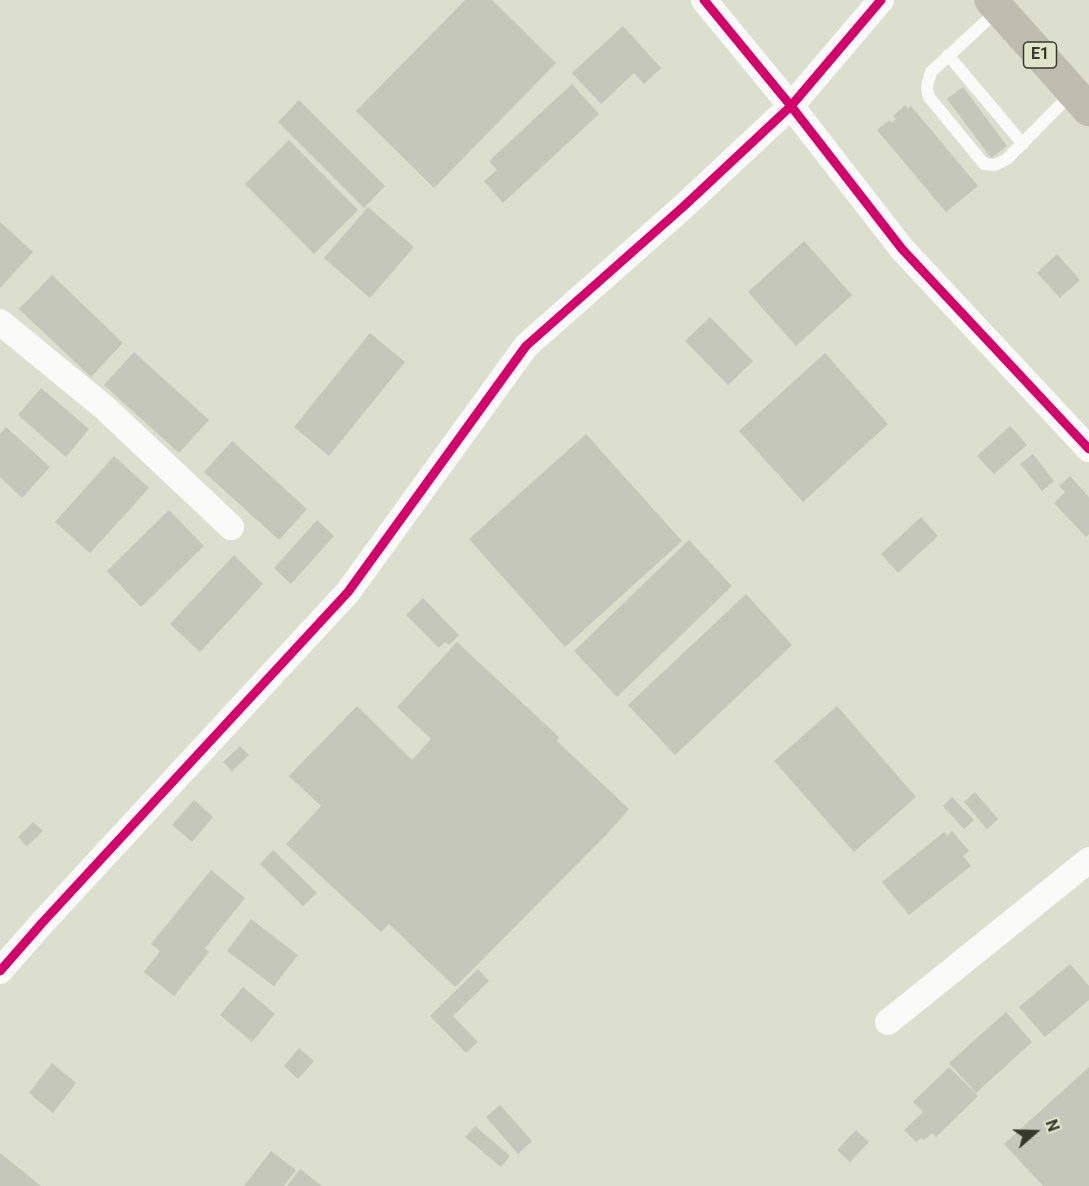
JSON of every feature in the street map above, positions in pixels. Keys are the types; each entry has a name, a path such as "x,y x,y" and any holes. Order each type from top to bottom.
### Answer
{"highway":[{"name":"E1","path":"995,5 1081,101"}],"street":[{"path":"704,0 791,106 902,249 1089,449"},
{"path":"0,971 348,592 526,346 683,207 791,106 881,0"},
{"path":"0,322 105,408 231,527"},
{"path":"888,1022 1089,860"}],"lane":[{"path":"995,5 931,72 927,89 929,97 984,164 1001,163 1081,101"},
{"path":"948,55 1023,144"}],"building":[{"path":"465,0 492,0 556,63 434,188 356,111"},
{"path":"623,26 661,68 644,84 634,73 601,104 572,73"},
{"path":"572,84 599,114 503,203 484,181 497,170 489,161"},
{"path":"963,87 1007,146 991,158 947,99"},
{"path":"299,100 385,186 364,208 278,122"},
{"path":"905,105 908,109 911,106 978,186 946,212 877,130 890,120 892,123 896,119 893,116"},
{"path":"289,140 358,210 314,254 245,184"},
{"path":"368,207 414,247 370,298 324,258"},
{"path":"0,222 33,252 0,288"},
{"path":"804,241 852,295 796,346 748,292"},
{"path":"1057,254 1080,280 1060,298 1037,273"},
{"path":"52,275 123,343 91,377 19,309"},
{"path":"710,317 753,361 728,385 685,341"},
{"path":"370,333 405,362 329,456 294,427"},
{"path":"134,352 209,420 179,453 104,385"},
{"path":"825,353 888,424 803,502 739,431"},
{"path":"41,388 89,429 66,457 18,415"},
{"path":"1010,426 1027,445 994,474 977,456"},
{"path":"6,427 50,467 22,498 0,477 0,434"},
{"path":"586,434 682,541 565,647 469,539"},
{"path":"232,441 307,509 279,540 204,472"},
{"path":"1033,454 1054,481 1042,491 1020,464"},
{"path":"114,456 149,488 90,553 55,522"},
{"path":"1070,476 1089,497 1089,534 1086,537 1054,503 1065,492 1059,486"},
{"path":"169,510 204,546 141,607 107,571"},
{"path":"921,517 938,536 898,573 881,554"},
{"path":"317,520 334,536 291,584 274,568"},
{"path":"689,540 732,586 617,697 574,651"},
{"path":"234,555 263,584 200,652 170,624"},
{"path":"746,594 792,645 675,755 628,705"},
{"path":"423,598 459,635 449,645 445,642 439,648 406,615"},
{"path":"457,642 559,737 557,741 629,809 455,987 389,924 381,932 286,844 321,806 289,776 357,706 412,760 431,739 397,707"},
{"path":"837,706 916,797 854,852 774,761"},
{"path":"240,746 249,755 232,771 223,762"},
{"path":"975,792 998,819 987,829 964,802"},
{"path":"952,797 974,820 964,829 943,806"},
{"path":"194,800 213,817 192,842 172,825"},
{"path":"33,822 43,831 27,846 18,837"},
{"path":"952,831 969,851 963,856 971,866 909,915 882,882 944,832 947,836"},
{"path":"273,850 317,893 303,906 260,864"},
{"path":"211,870 245,898 205,948 209,952 174,996 144,972 160,951 151,944"},
{"path":"251,919 298,955 274,986 227,951"},
{"path":"1070,964 1089,986 1089,1000 1045,1037 1019,1007"},
{"path":"478,969 489,981 453,1016 478,1042 466,1053 430,1016"},
{"path":"243,987 275,1014 252,1042 220,1015"},
{"path":"1006,1012 1032,1042 976,1093 949,1063"},
{"path":"299,1048 314,1061 298,1079 284,1066"},
{"path":"52,1063 76,1083 53,1113 29,1093"},
{"path":"949,1067 978,1096 936,1137 932,1133 924,1140 922,1138 916,1142 904,1130 923,1112 913,1102"},
{"path":"1089,1067 1089,1186 1043,1186 1004,1144"},
{"path":"500,1105 532,1141 518,1154 486,1117"},
{"path":"475,1126 510,1156 501,1167 465,1137"},
{"path":"856,1130 869,1142 850,1162 837,1150"},
{"path":"271,1151 296,1170 284,1186 244,1186"},
{"path":"0,1153 41,1186 0,1186"},
{"path":"300,1169 322,1186 287,1186"}],"cycle path":[{"path":"704,0 791,106 902,249 1089,449"},
{"path":"0,971 348,592 526,346 683,207 791,106 881,0"}]}
